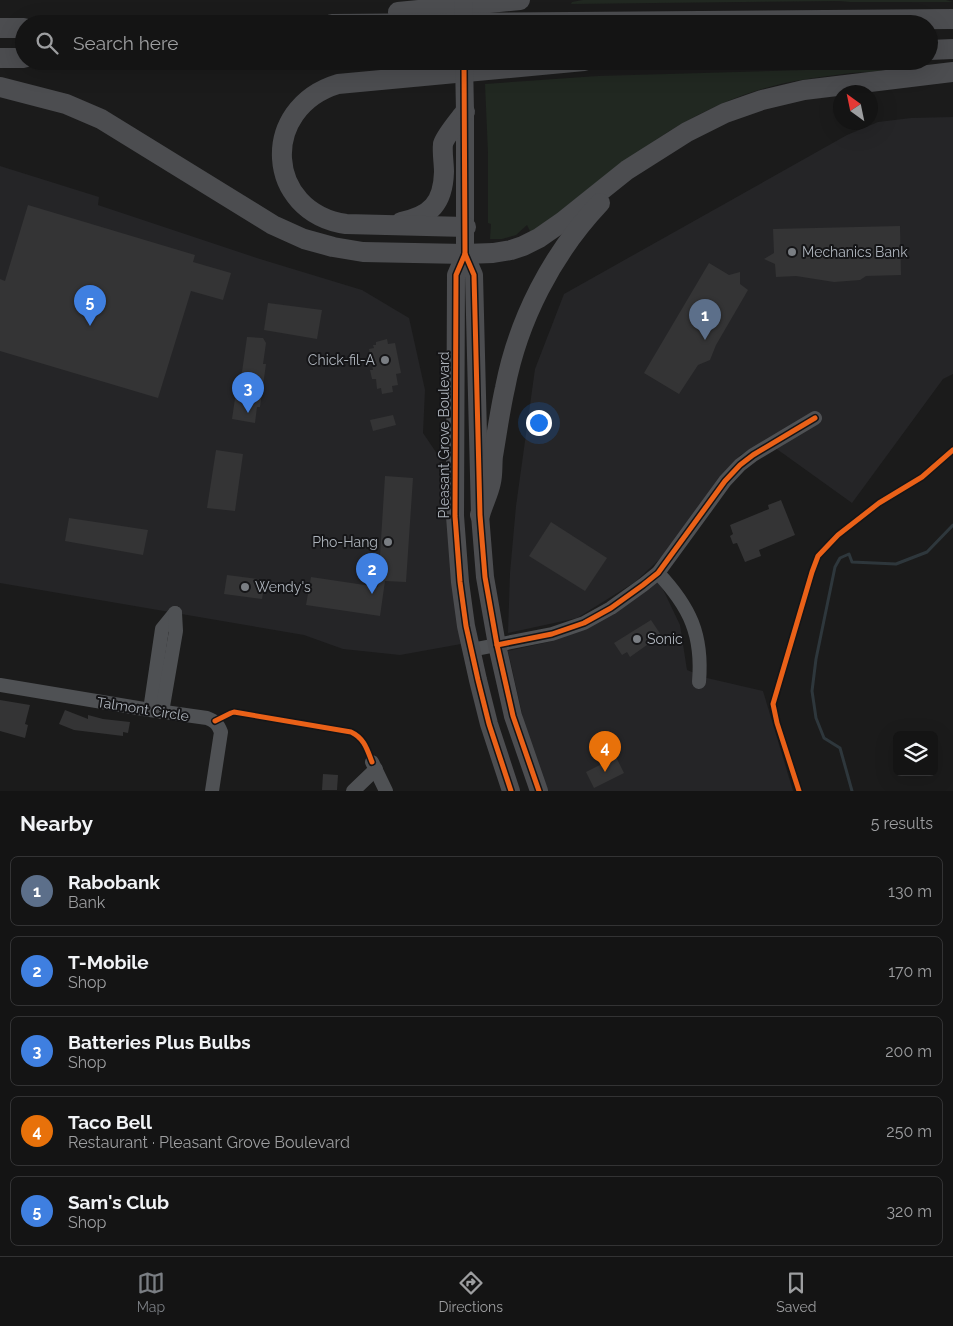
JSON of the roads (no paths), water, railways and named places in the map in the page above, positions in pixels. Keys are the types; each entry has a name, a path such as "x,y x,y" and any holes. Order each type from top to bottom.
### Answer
{"highway":[{"path":"377,15 520,0"},
{"path":"938,19 953,19"},
{"path":"0,28 15,28"},
{"path":"938,50 953,49"},
{"path":"0,58 15,58"},
{"path":"466,227 362,225 333,222 311,211 294,192 284,169 282,146 290,122 304,102 326,88 338,84 488,70"},
{"path":"0,87 66,104 101,119 274,224 304,239 333,247 363,252 465,254 511,250 539,238 627,170 687,132 726,113 783,94 953,72"},
{"path":"385,224 421,217 431,210 440,199 444,174 443,143 465,112"},
{"path":"480,515 491,483 493,457 514,348 527,314 544,280 575,233 608,196 649,156"}],"main road":[{"path":"464,0 464,15"},
{"name":"Pleasant Grove Boulevard","path":"464,70 466,227 465,254 456,275 455,516 460,582 471,650 489,724 511,791"},
{"name":"Pleasant Grove Boulevard","path":"465,254 474,275 480,515 485,577 496,645 514,716 539,791"}],"street":[{"path":"471,650 552,634 584,623 611,608 658,573 725,482 740,465 753,455 815,418"},
{"path":"658,573 682,602 696,630 700,653 699,682"},
{"path":"175,613 176,631 156,711 162,629 175,613"},
{"name":"Talmont Circle","path":"0,685 208,718 215,721 221,732 212,791"},
{"path":"353,791 374,766 386,791"}],"waterway":[{"path":"852,791 840,748 824,738 816,718 812,691 816,659 835,567 840,558 849,554 852,562 896,564 927,552 953,525"}],"place":[{"name":"Mechanics Bank","path":"792,252"},
{"name":"Sam's Club","path":"90,326"},
{"name":"Rabobank","path":"705,340"},
{"name":"Chick-fil-A","path":"385,360"},
{"name":"Batteries Plus Bulbs","path":"248,413"},
{"name":"Pho-Hang","path":"388,542"},
{"name":"Wendy's","path":"245,587"},
{"name":"T-Mobile","path":"372,594"},
{"name":"Sonic","path":"637,639"},
{"name":"Taco Bell","path":"605,772"}]}
